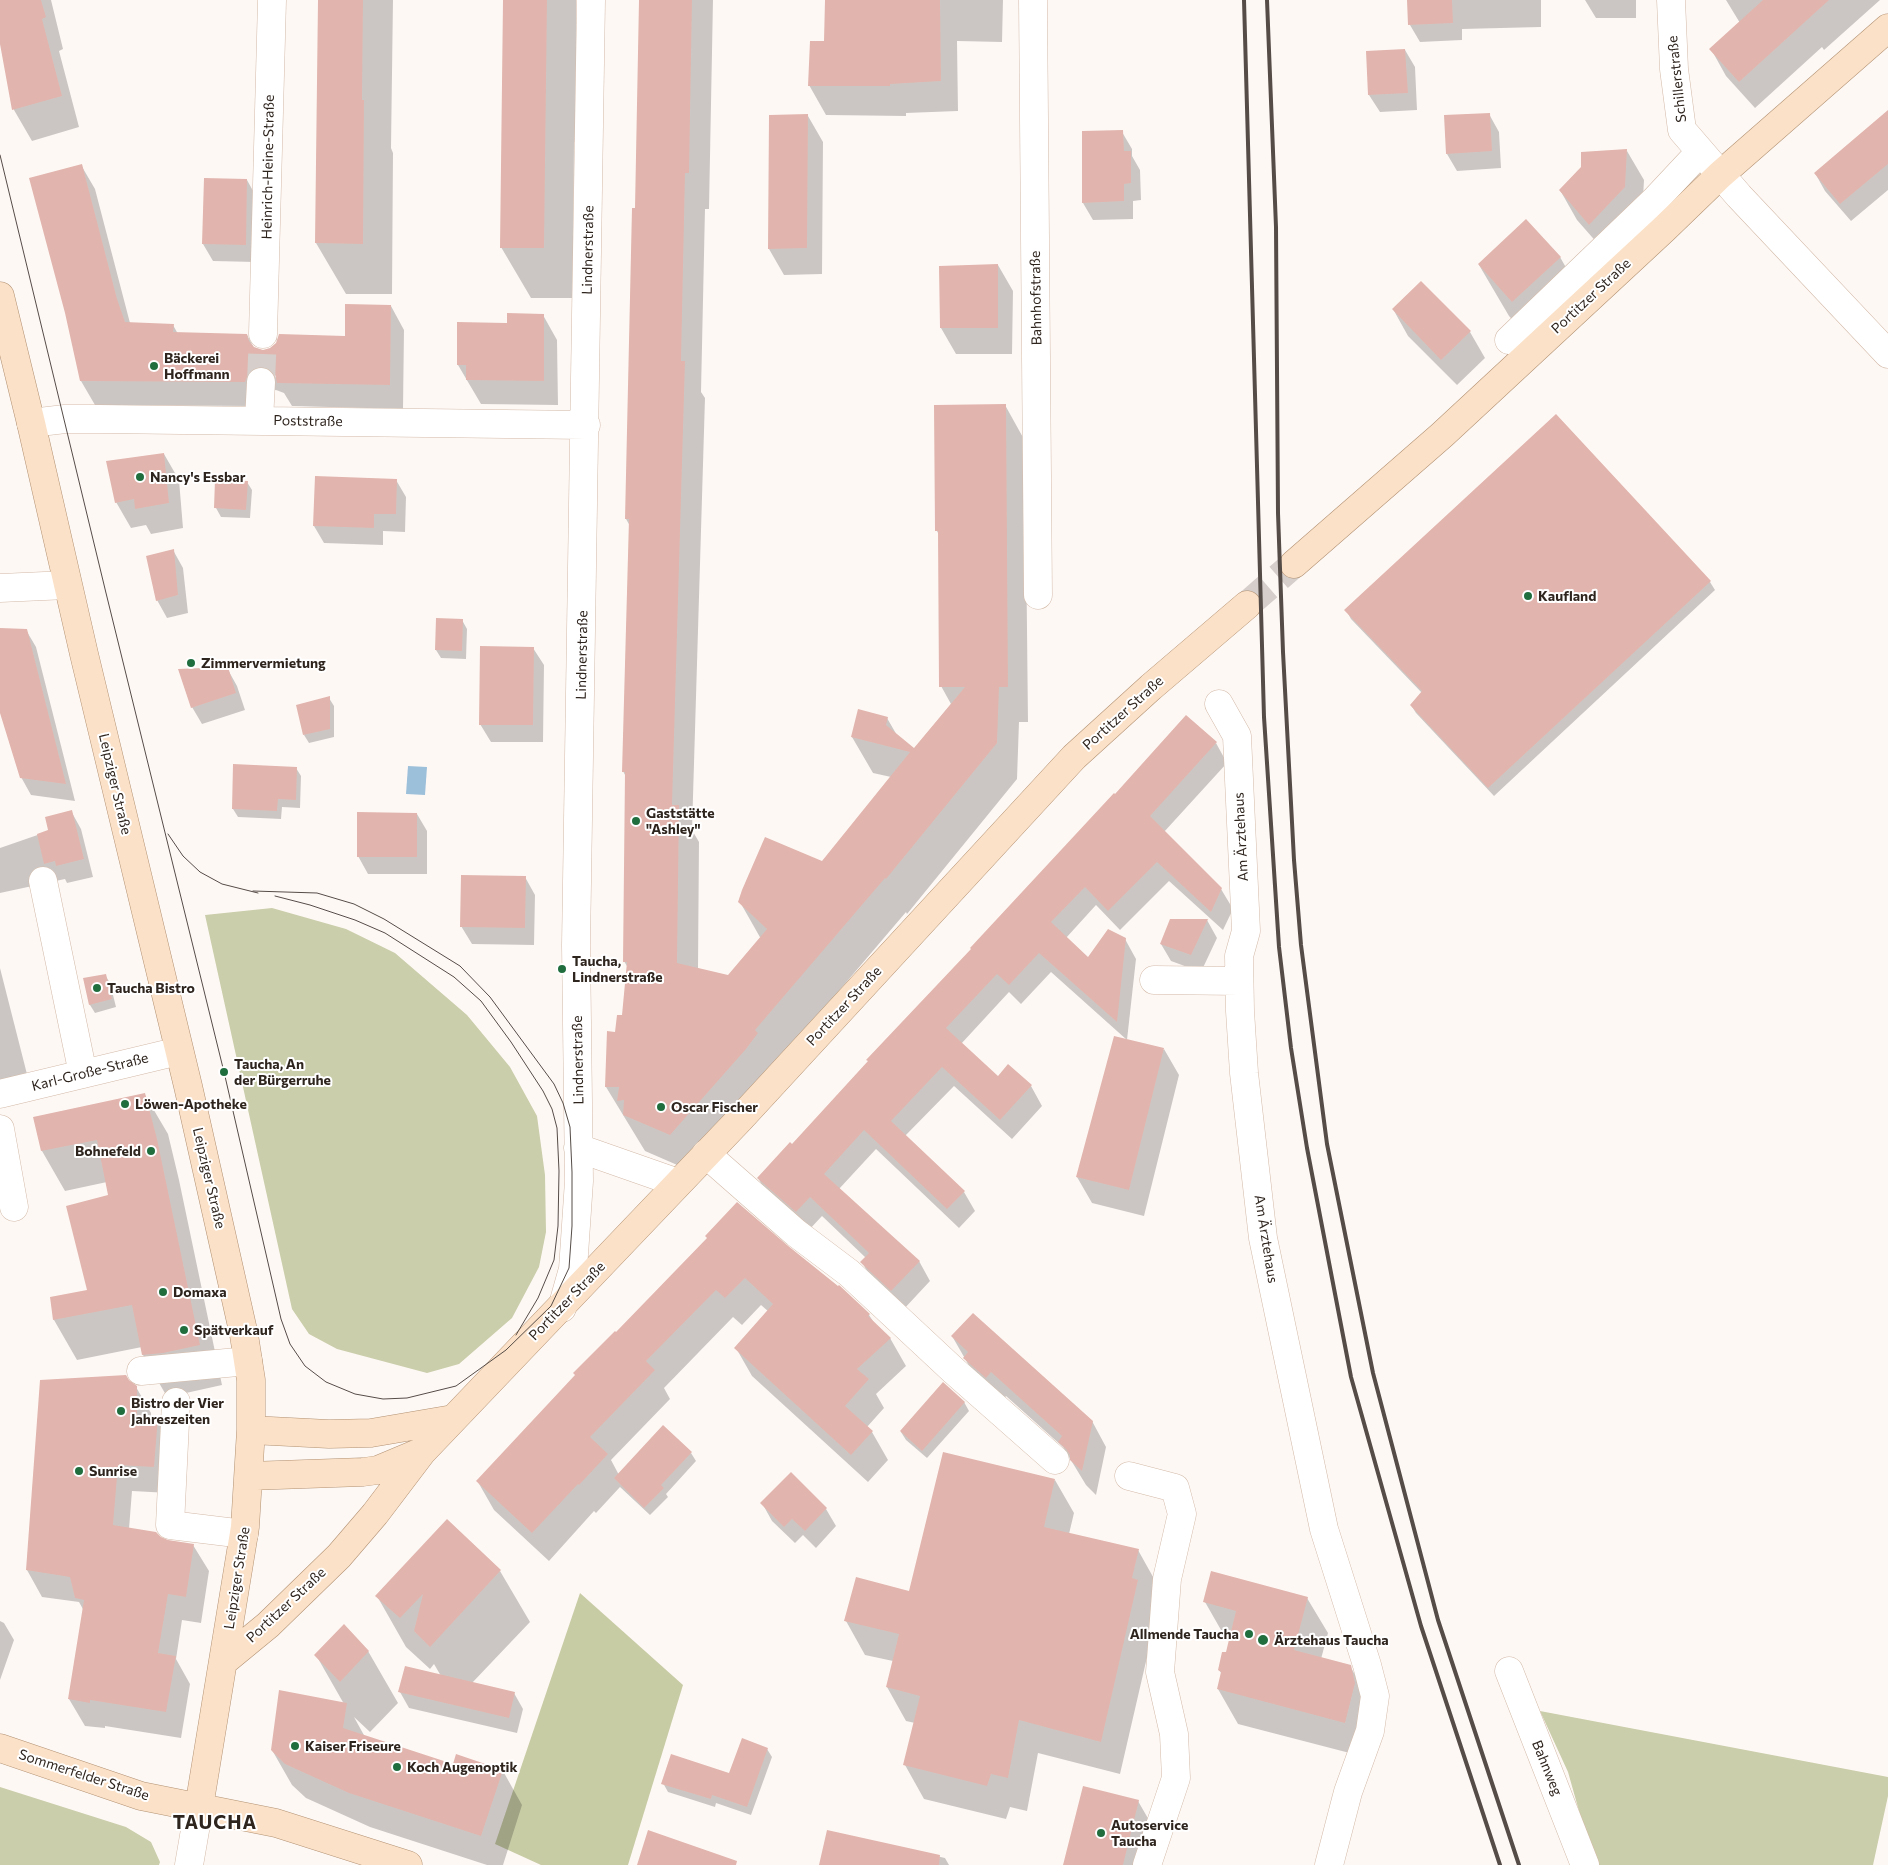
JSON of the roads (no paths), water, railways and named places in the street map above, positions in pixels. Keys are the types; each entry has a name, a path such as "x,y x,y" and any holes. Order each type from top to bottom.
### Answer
{"main road":[{"name":"Portitzer Straße","path":"1294,564 1476,404 1720,175 1888,28"},
{"name":"Leipziger Straße","path":"0,296 179,1051 244,1335 251,1380 249,1476 244,1534 199,1807"},
{"name":"Portitzer Straße","path":"223,1662 268,1625 339,1556 375,1514 422,1452 562,1308 1074,757 1246,605"},
{"path":"251,1430 329,1434 371,1433 453,1419"},
{"name":"Portitzer Straße","path":"249,1476 364,1472 378,1470 422,1452"},
{"name":"Sommerfelder Straße","path":"0,1748 141,1796 288,1826 408,1865"}],"street":[{"name":"Heinrich-Heine-Straße","path":"263,334 272,0"},
{"name":"Lindnerstraße","path":"562,1308 573,1269 578,1182 576,945 586,425 591,0"},
{"name":"Bahnhofstraße","path":"1033,0 1038,595"},
{"name":"Schillerstraße","path":"1671,0 1674,69 1682,130 1720,175 1888,354"},
{"path":"1509,340 1656,199 1700,152"},
{"path":"260,420 261,382"},
{"name":"Poststraße","path":"31,423 65,419 100,419 586,425"},
{"path":"0,588 67,585"},
{"name":"Am Ärztehaus","path":"1219,704 1237,736 1246,931 1239,956 1239,982 1244,1073 1263,1238 1324,1529 1375,1696 1370,1731 1337,1790 1329,1865"},
{"path":"43,881 83,1074"},
{"path":"1154,980 1239,982"},
{"name":"Karl-Große-Straße","path":"0,1094 179,1051"},
{"path":"0,1129 14,1207"},
{"path":"578,1148 678,1183"},
{"path":"706,1154 796,1233 849,1273 953,1370 1055,1460"},
{"path":"141,1371 248,1361"},
{"path":"176,1402 170,1525 244,1534"},
{"path":"1129,1476 1175,1488 1182,1514 1167,1579 1160,1672 1174,1734 1176,1778 1148,1865"},
{"name":"Bahnweg","path":"1509,1671 1585,1865"},
{"name":"Leipziger Straße","path":"189,1865 199,1807"}],"water":[{"path":"408,766 427,767 425,795 406,794"}],"tunnel":[{"path":"261,382 263,334"},
{"path":"1247,605 1294,564"}],"tram line":[{"path":"0,155 224,1072 281,1319 290,1344 305,1366 326,1382 355,1394 383,1399 407,1398 456,1386 506,1350 551,1306 569,1268 572,1226 572,1172 570,1127 563,1103 554,1084 490,997 460,966 384,919 354,904 317,893 253,891"},
{"path":"168,834 183,856 200,872 222,884 258,893"},
{"path":"275,896 355,920 385,933 454,977 481,1001 543,1091 552,1109 557,1128 559,1171 558,1226 554,1260 538,1298 516,1335"}],"railway":[{"path":"1244,0 1264,717 1279,947 1291,1048 1307,1148 1351,1377 1421,1626 1500,1865"},
{"path":"1267,0 1276,227 1278,513 1283,652 1294,860 1301,945 1327,1144 1373,1373 1438,1620 1519,1865"}],"place":[{"name":"Bäckerei Hoffmann","path":"154,366"},
{"name":"Nancy's Essbar","path":"140,477"},
{"name":"Kaufland","path":"1528,596"},
{"name":"Zimmervermietung","path":"191,663"},
{"name":"Gaststätte \"Ashley\"","path":"636,821"},
{"name":"Taucha, Lindnerstraße","path":"562,969"},
{"name":"Taucha Bistro","path":"97,988"},
{"name":"Taucha, An der Bürgerruhe","path":"224,1072"},
{"name":"Löwen-Apotheke","path":"125,1104"},
{"name":"Oscar Fischer","path":"661,1107"},
{"name":"Bohnefeld","path":"151,1151"},
{"name":"Domaxa","path":"163,1292"},
{"name":"Spätverkauf","path":"184,1330"},
{"name":"Bistro der Vier Jahreszeiten","path":"121,1411"},
{"name":"Sunrise","path":"79,1471"},
{"name":"Allmende Taucha","path":"1249,1634"},
{"name":"Ärztehaus Taucha","path":"1263,1640"},
{"name":"Kaiser Friseure","path":"295,1746"},
{"name":"Koch Augenoptik","path":"397,1767"},
{"name":"Autoservice Taucha","path":"1101,1833"}],"district":[{"name":"TAUCHA","path":"215,1823"}]}
